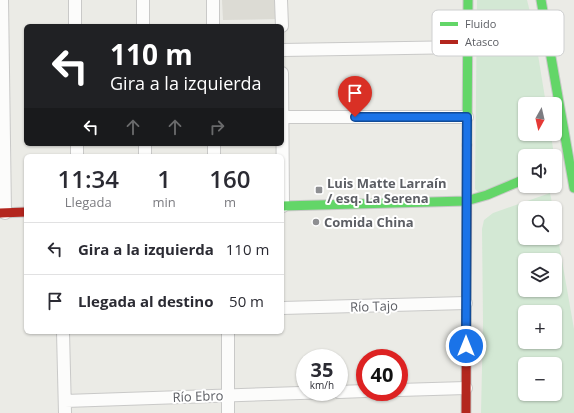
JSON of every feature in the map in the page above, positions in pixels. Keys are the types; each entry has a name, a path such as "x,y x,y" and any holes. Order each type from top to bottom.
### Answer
{"street":[{"path":"2,0 2,213 24,212"},
{"path":"75,0 75,24"},
{"path":"143,0 143,24"},
{"path":"213,0 213,24"},
{"path":"281,0 282,24"},
{"path":"541,0 543,10"},
{"path":"284,50 432,48"},
{"path":"466,413 468,56"},
{"path":"550,56 567,161 574,188"},
{"path":"284,117 467,117"},
{"path":"284,206 466,201 487,195 518,182"},
{"name":"Río Tajo","path":"284,308 466,303"},
{"path":"63,334 65,413"},
{"path":"228,334 228,413"},
{"path":"408,390 466,388"},
{"name":"Río Ebro","path":"65,400 296,393"}],"shaded area":[{"path":"222,0 276,0 276,19 223,20"}],"green space":[{"path":"477,0 527,0 530,10 477,10"},
{"path":"476,56 538,56 545,97 518,97 518,141 552,141 553,149 518,149 518,176 480,194 475,189"},
{"path":"550,193 552,201 527,201"},
{"path":"518,204 518,245 559,245 561,253 518,253 518,297 562,297 562,261 574,329 574,413 481,413 483,323 482,229 484,220 493,213"}],"traffic: fast":[{"path":"468,0 468,10"},
{"path":"541,0 543,10"},
{"path":"467,145 468,56"},
{"path":"551,56 574,188"},
{"path":"284,206 466,201 487,195 518,182"}],"traffic: jam":[{"path":"466,413 467,145"},
{"path":"0,213 24,212"}],"place":[{"name":"Luis Matte Larraín / esq. La Serena","path":"319,190"},
{"name":"Comida China","path":"316,222"}],"route":[{"path":"355,117 467,117 466,346"}]}
